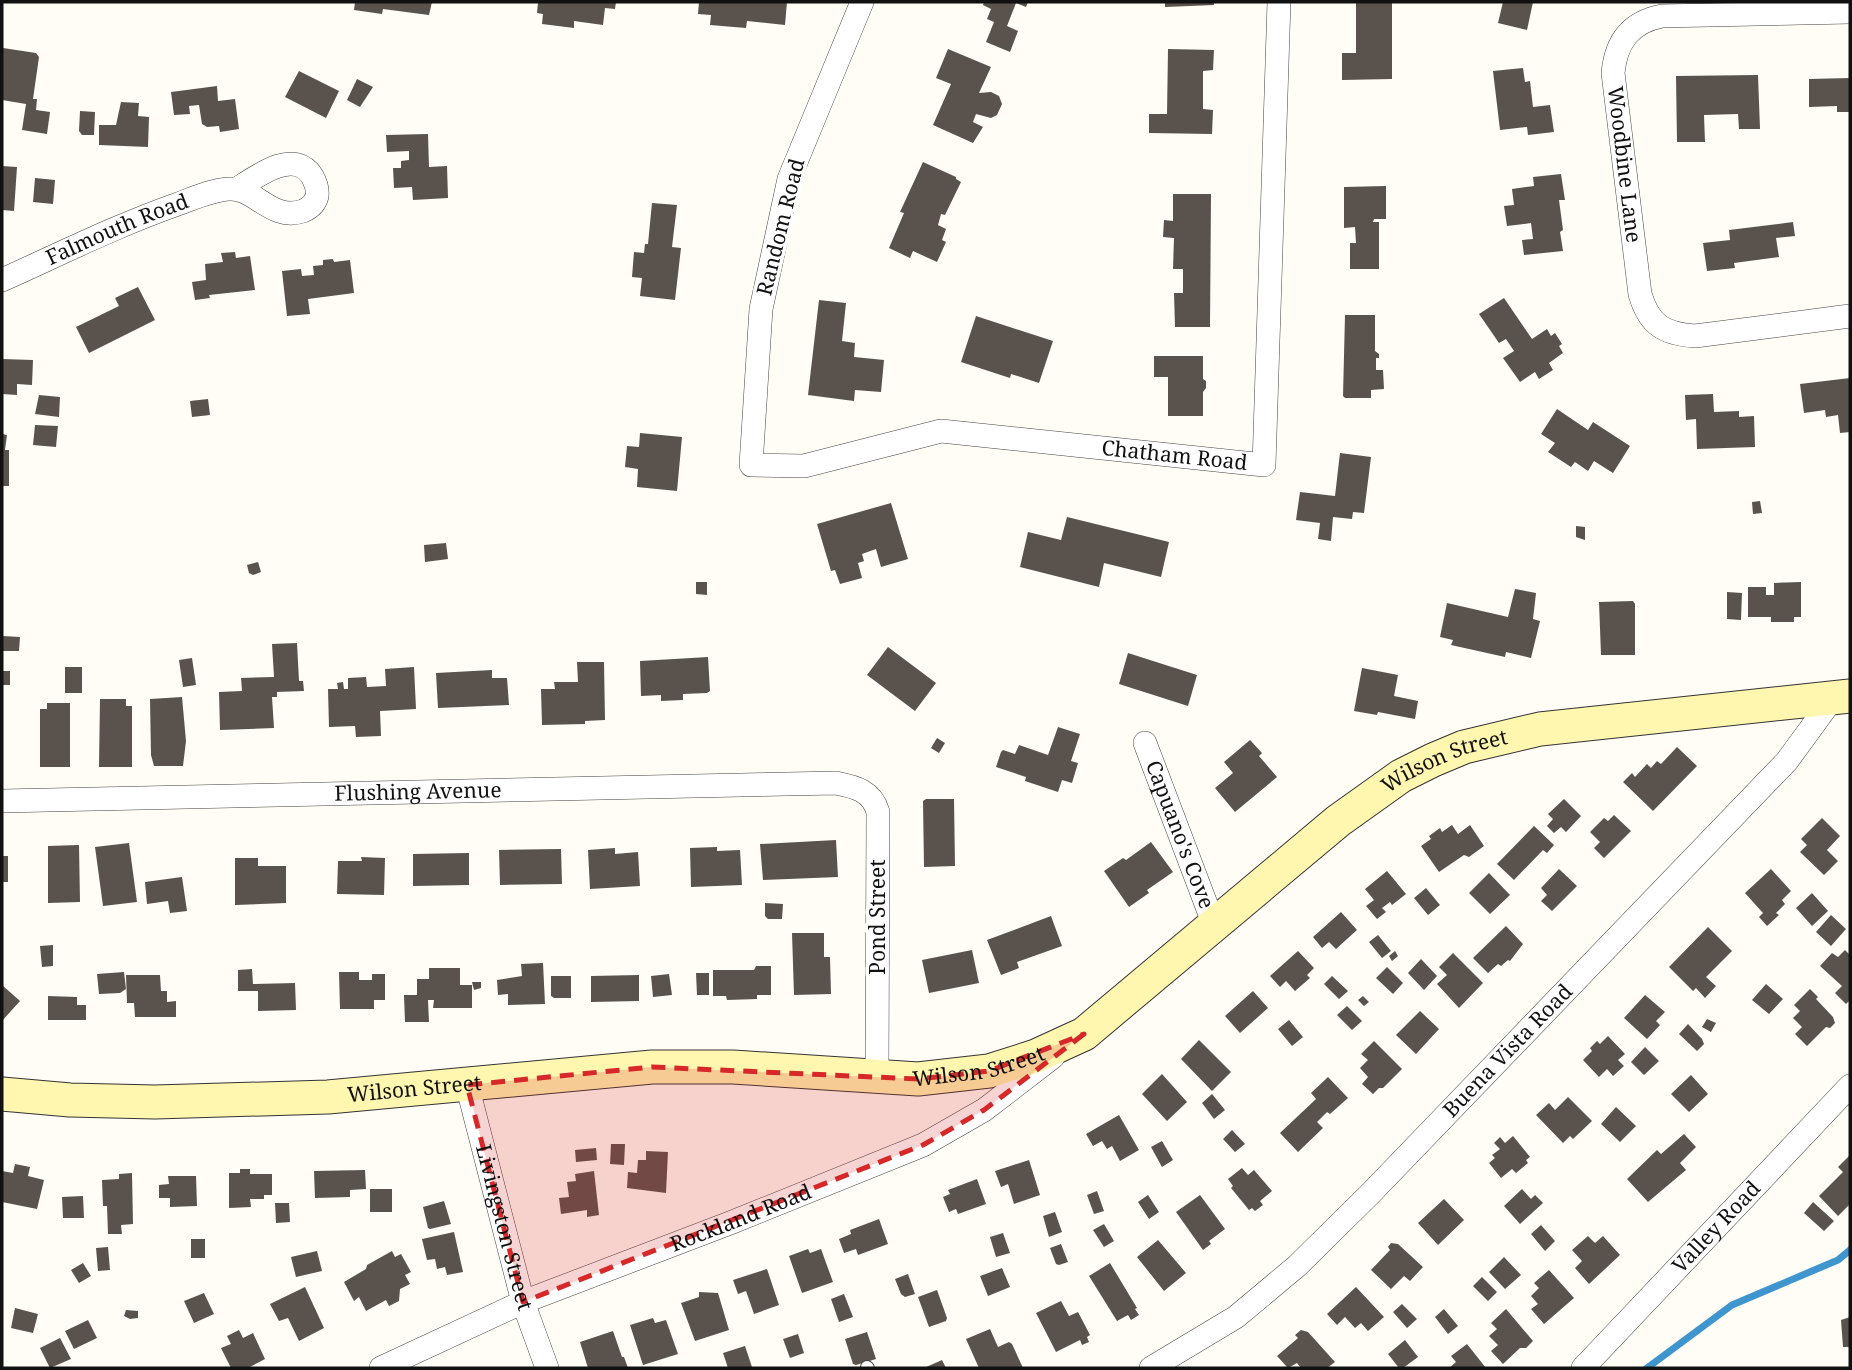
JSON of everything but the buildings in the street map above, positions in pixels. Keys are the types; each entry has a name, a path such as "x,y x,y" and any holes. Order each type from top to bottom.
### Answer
{"main road":[{"name":"Wilson Street","path":"2,1094 70,1100 155,1102 328,1097 652,1067 733,1067 918,1079 989,1071 1036,1056 1084,1034 1357,806 1401,776 1464,747 1539,729 1842,697"}],"street":[{"name":"Random Road","path":"751,465 761,309 789,179 862,2"},
{"name":"Chatham Road","path":"751,465 804,466 941,431 1264,465 1279,2"},
{"name":"Woodbine Lane","path":"1850,12 1662,16 1649,19 1628,33 1618,45 1613,73 1640,294 1644,310 1656,325 1675,335 1695,336 1850,316"},
{"name":"Falmouth Road","path":"2,280 147,215 213,192 237,189"},
{"name":"Buena Vista Road","path":"1151,1368 1236,1317 1306,1257 1787,761 1842,697"},
{"name":"Capuano's Cove","path":"1145,743 1214,925"},
{"name":"Flushing Avenue","path":"2,801 836,783"},
{"name":"Pond Street","path":"836,783 860,789 869,795 878,813 877,1077"},
{"name":"Rockland Road","path":"381,1368 523,1302 923,1145 984,1110 1084,1034"},
{"name":"Livingston Street","path":"467,1085 523,1302 547,1368"},
{"name":"Valley Road","path":"1583,1368 1850,1086"}],"highlighted area":[{"path":"1084,1034 984,1110 923,1145 523,1302 467,1085 652,1067 918,1079 989,1071"}],"waterway":[{"path":"1647,1368 1732,1305 1838,1260 1850,1250"}]}
